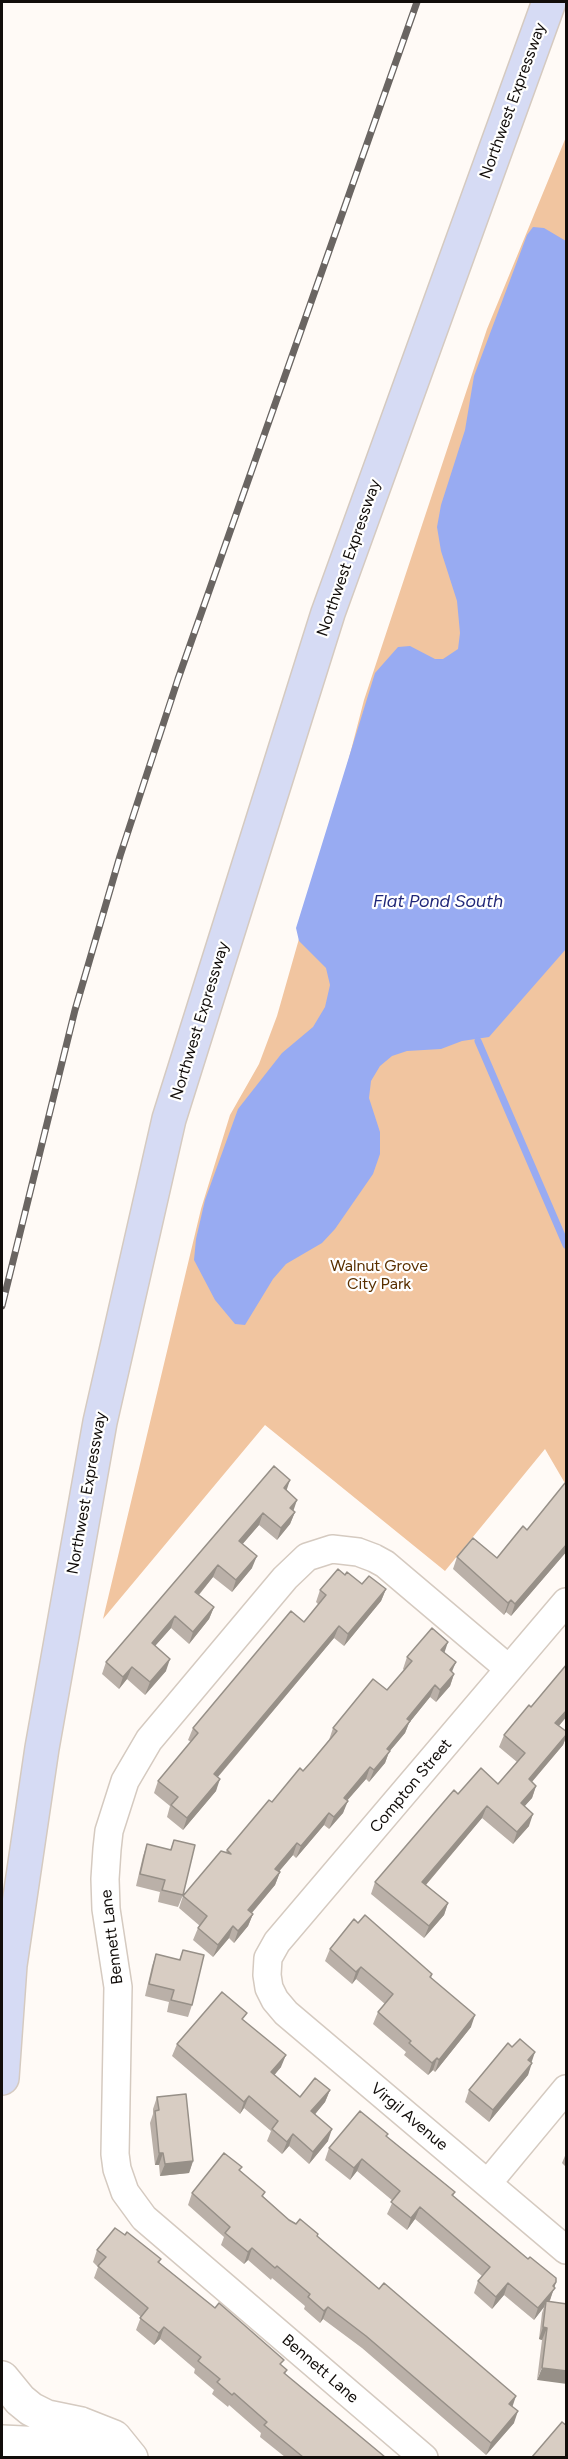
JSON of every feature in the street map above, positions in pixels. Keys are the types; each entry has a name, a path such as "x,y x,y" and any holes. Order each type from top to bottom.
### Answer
{"main road":[{"name":"Northwest Expressway","path":"2,2078 10,1965 42,1748 100,1422 169,1119 328,613 553,15"}],"street":[{"name":"Bennett Lane","path":"424,2457 144,2218 125,2192 114,2154 118,1987 106,1909 107,1849 109,1831 125,1781 149,1740 285,1578 308,1557 332,1549 358,1552 385,1564 509,1670"},
{"name":"Compton Street","path":"267,1975 268,1958 277,1942 567,1602"},
{"name":"Virgil Avenue","path":"267,1975 274,2000 286,2013 567,2250"},
{"path":"488,2184 566,2089"},
{"path":"2,2378 20,2400 32,2409 47,2417 81,2424 114,2437 131,2457"},
{"path":"2,2442 86,2446 125,2457"}],"green space":[{"name":"Walnut Grove City Park","path":"566,137 566,1485 545,1449 445,1571 265,1425 103,1619 201,1209 230,1115 259,1064 277,1016 334,816 364,700 487,329"}],"water":[{"name":"Flat Pond South","path":"533,227 544,228 566,241 566,949 489,1037 462,1041 441,1049 407,1051 392,1056 380,1066 371,1081 369,1098 380,1132 380,1154 373,1174 335,1229 322,1243 286,1264 273,1279 245,1325 235,1324 215,1300 194,1260 196,1239 205,1200 238,1109 282,1053 313,1027 325,1007 330,985 326,968 299,941 296,928 375,673 398,647 410,646 435,659 443,659 458,649 460,633 457,601 441,551 437,527 441,505 465,430 474,376 527,235"}],"building":[{"path":"274,1466 290,1480 284,1488 297,1500 290,1508 295,1512 281,1528 263,1513 239,1541 257,1556 236,1580 218,1565 195,1592 214,1607 193,1632 175,1616 152,1643 170,1659 150,1682 132,1667 123,1677 106,1662"},
{"path":"565,1483 567,1484 567,1544 515,1604 511,1600 508,1603 457,1557 473,1538 497,1558 523,1526 527,1530"},
{"path":"338,1569 345,1575 347,1572 362,1584 369,1576 386,1589 348,1634 339,1626 214,1774 220,1779 187,1818 171,1805 178,1797 158,1781 198,1733 193,1728 291,1611 304,1622 326,1595 320,1590"},
{"path":"432,1628 448,1642 441,1650 456,1662 450,1670 454,1674 440,1690 435,1685 407,1719 410,1721 387,1749 390,1751 374,1770 370,1767 344,1798 348,1801 334,1817 329,1813 301,1846 297,1843 275,1869 280,1872 248,1910 253,1914 238,1931 233,1926 218,1945 198,1928 207,1916 183,1896 221,1851 231,1854 227,1850 269,1800 272,1802 300,1768 303,1771 312,1761 337,1731 333,1728 373,1679 387,1690 412,1661 407,1657"},
{"path":"567,1664 567,1710 555,1723 567,1734 529,1779 536,1786 521,1803 533,1814 517,1832 487,1806 422,1882 448,1903 429,1926 375,1882 454,1790 458,1794 481,1768 498,1784 525,1753 504,1735"},
{"path":"174,1840 195,1845 183,1895 162,1890 165,1880 140,1874 147,1844 171,1850"},
{"path":"365,1915 432,1974 430,1977 475,2015 439,2060 437,2058 432,2063 378,2012 393,1994 361,1967 356,1972 330,1949 354,1919 358,1923"},
{"path":"183,1950 204,1955 192,2005 171,2000 174,1990 149,1984 156,1954 180,1960"},
{"path":"222,1992 247,2013 242,2019 286,2055 271,2072 300,2097 315,2078 330,2090 311,2111 332,2129 313,2152 293,2134 287,2142 272,2129 278,2121 249,2096 244,2102 177,2044"},
{"path":"520,2039 535,2052 528,2060 532,2063 493,2110 469,2090 508,2043 512,2047"},
{"path":"186,2094 193,2161 165,2164 163,2153 159,2153 155,2111 159,2110 157,2097"},
{"path":"360,2111 388,2134 386,2136 455,2192 452,2195 528,2259 530,2257 556,2278 553,2286 555,2288 538,2308 508,2283 496,2297 478,2281 490,2267 420,2207 411,2218 391,2202 400,2191 362,2159 354,2168 329,2148"},
{"path":"224,2153 242,2167 239,2170 265,2192 262,2196 289,2220 296,2224 300,2219 379,2289 384,2283 516,2396 509,2404 518,2411 491,2443 366,2336 328,2307 324,2311 308,2297 310,2294 277,2266 275,2268 252,2248 248,2252 225,2233 230,2227 192,2193"},
{"path":"115,2228 125,2235 127,2232 161,2259 158,2262 215,2308 219,2303 284,2360 280,2364 287,2370 284,2373 385,2457 303,2457 264,2425 267,2422 234,2393 232,2395 217,2382 220,2379 198,2361 201,2357 164,2327 159,2333 140,2318 148,2308 98,2266 106,2257 97,2250"},
{"path":"546,2301 567,2304 567,2371 542,2368 547,2328 543,2327"},
{"path":"562,2422 567,2426 567,2457 532,2457"}],"waterway":[{"path":"478,1041 566,1245"}],"railway":[{"path":"2,1306 75,1010 120,856 178,679 417,2"}]}
